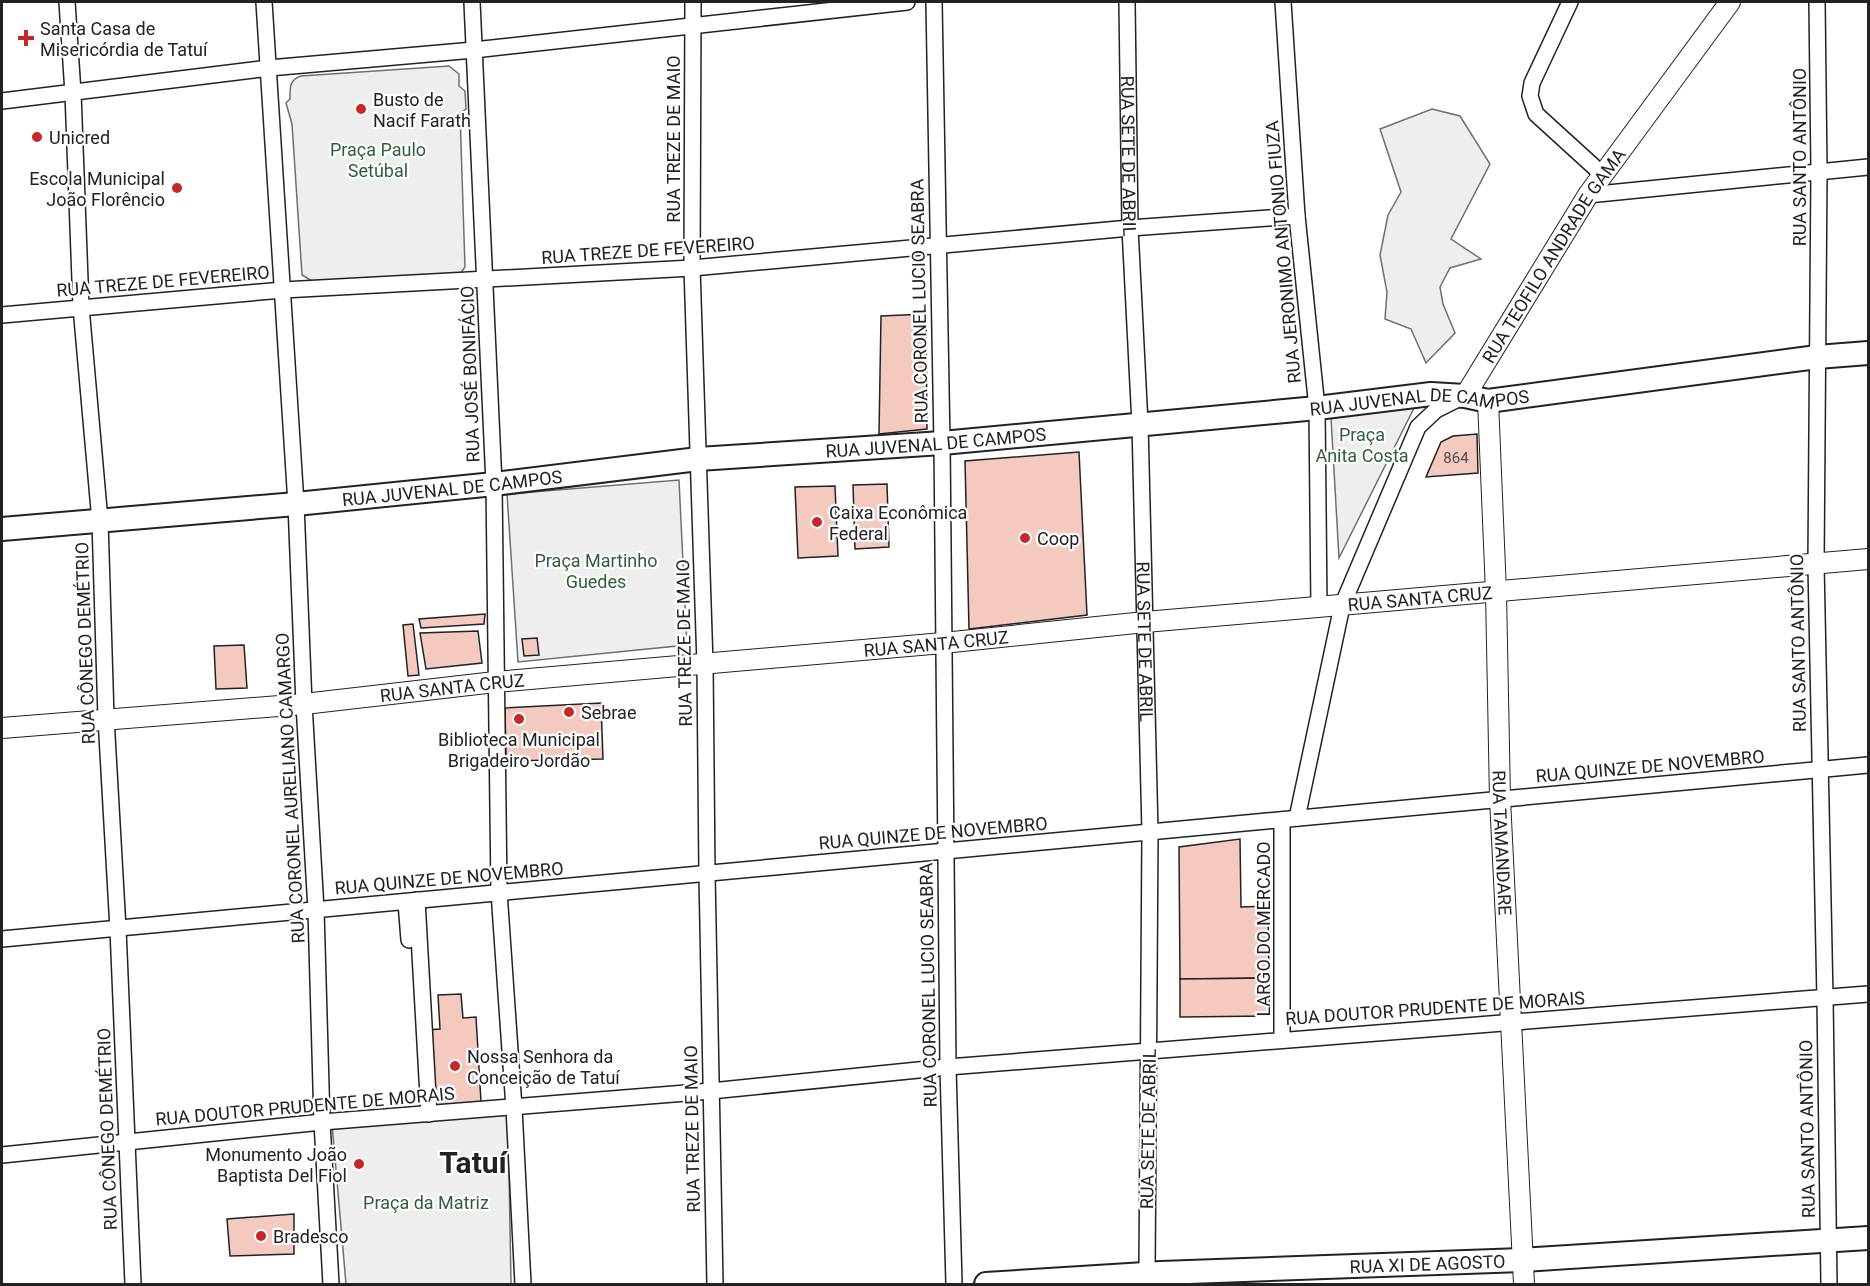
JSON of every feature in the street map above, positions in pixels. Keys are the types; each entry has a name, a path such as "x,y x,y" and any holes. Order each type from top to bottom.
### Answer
{"main road":[{"name":"RUA TEOFILO ANDRADE GAMA","path":"1465,396 1588,195 1730,2"},
{"name":"RUA JUVENAL DE CAMPOS","path":"2,529 296,504 494,484 698,459 942,443 1317,408 1431,394 1465,396 1488,401 1817,357 1869,353"},
{"name":"RUA TAMANDARE","path":"1488,401 1496,592 1500,800 1524,1284"},
{"name":"RUA SANTA CRUZ","path":"2,728 304,704 495,682 943,643 1145,622 1869,559"},
{"name":"RUA XI DE AGOSTO","path":"986,1284 1147,1279 1522,1260 1869,1238"}],"street":[{"name":"RUA CÔNEGO DEMÉTRIO","path":"67,2 73,93 81,307 100,521 106,718 118,928 133,1284"},
{"path":"264,2 284,290"},
{"name":"RUA JOSÉ BONIFÁCIO","path":"472,2 494,484 499,892 523,1284"},
{"name":"RUA TREZE DE MAIO","path":"693,2 692,268 705,664 716,1284"},
{"path":"2,101 269,68 474,50 907,2"},
{"name":"RUA CORONEL LUCIO SEABRA","path":"934,2 942,443 948,1067 954,1284"},
{"name":"RUA SETE DE ABRIL","path":"1127,2 1130,228 1140,424 1150,832 1147,1279"},
{"name":"RUA JERONIMO ANTONIO FIUZA","path":"1282,2 1297,216 1317,408 1319,608"},
{"path":"1570,2 1532,83 1530,96 1536,114 1603,175"},
{"name":"RUA SANTO ANTÔNIO","path":"1817,2 1819,170 1816,565 1828,1284"},
{"path":"1588,195 1819,170 1869,167"},
{"name":"RUA TREZE DE FEVEREIRO","path":"2,315 284,290 692,268 1130,228 1297,216"},
{"name":"RUA CORONEL AURELIANO CAMARGO","path":"284,290 316,910 322,1122 331,1284"},
{"path":"1290,819 1342,606 1418,427 1436,410 1465,396"},
{"name":"RUA QUINZE DE NOVEMBRO","path":"2,939 1869,765"},
{"name":"LARGO DO MERCADO","path":"1282,1039 1290,819"},
{"path":"411,901 424,1114"},
{"name":"RUA DOUTOR PRUDENTE DE MORAIS","path":"2,1155 322,1122 711,1091 948,1067 1869,994"}],"green space":[{"name":"Praça Paulo Setúbal","path":"449,66 459,74 459,86 465,91 466,109 460,113 465,267 458,277 312,281 302,275 292,124 286,103 290,99 292,82 301,76"},
{"path":"1432,109 1460,116 1490,164 1451,239 1481,259 1450,268 1440,287 1443,304 1455,333 1426,363 1411,329 1385,319 1387,292 1380,255 1388,215 1401,192 1380,129"},
{"name":"Praça Anita Costa","path":"1414,408 1339,558 1331,418"},
{"name":"Praça Martinho Guedes","path":"679,480 687,645 518,662 507,494"},
{"name":"Praça da Matriz","path":"508,1115 511,1284 346,1284 332,1124"}],"building":[{"path":"926,314 927,429 879,434 881,316"},
{"path":"1477,434 1478,473 1426,477 1441,442 1453,436"},
{"name":"Coop","path":"1079,452 1087,615 969,629 965,461"},
{"path":"887,484 889,547 855,549 853,485"},
{"name":"Caixa Econômica Federal","path":"835,486 838,556 798,558 795,487"},
{"path":"485,614 484,624 421,628 419,619"},
{"path":"413,624 419,675 408,676 403,625"},
{"path":"478,631 482,663 426,669 420,633"},
{"path":"537,638 539,655 524,656 522,639"},
{"path":"244,645 247,688 216,689 214,646"},
{"path":"601,703 603,759 506,761 505,708"},
{"path":"1240,839 1241,907 1268,906 1269,978 1180,979 1179,847"},
{"path":"1269,978 1269,1016 1180,1017 1180,979"},
{"name":"Nossa Senhora da Conceição de Tatuí","path":"461,994 463,1018 476,1017 481,1102 434,1109 427,1030 440,1029 438,995"},
{"name":"Bradesco","path":"294,1214 294,1254 230,1256 227,1219"}],"place":[{"name":"Santa Casa de Misericórdia de Tatuí","path":"26,38"},
{"name":"Busto de Nacif Farath","path":"361,109"},
{"name":"Unicred","path":"37,137"},
{"name":"Escola Municipal João Florêncio","path":"177,188"},
{"name":"Caixa Econômica Federal","path":"817,522"},
{"name":"Coop","path":"1025,538"},
{"name":"Sebrae","path":"569,712"},
{"name":"Biblioteca Municipal Brigadeiro Jordão","path":"519,719"},
{"name":"Nossa Senhora da Conceição de Tatuí","path":"455,1066"},
{"name":"Monumento João Baptista Del Fiol","path":"359,1164"},
{"name":"Bradesco","path":"261,1236"}],"district":[{"name":"Tatuí","path":"473,1162"}]}
